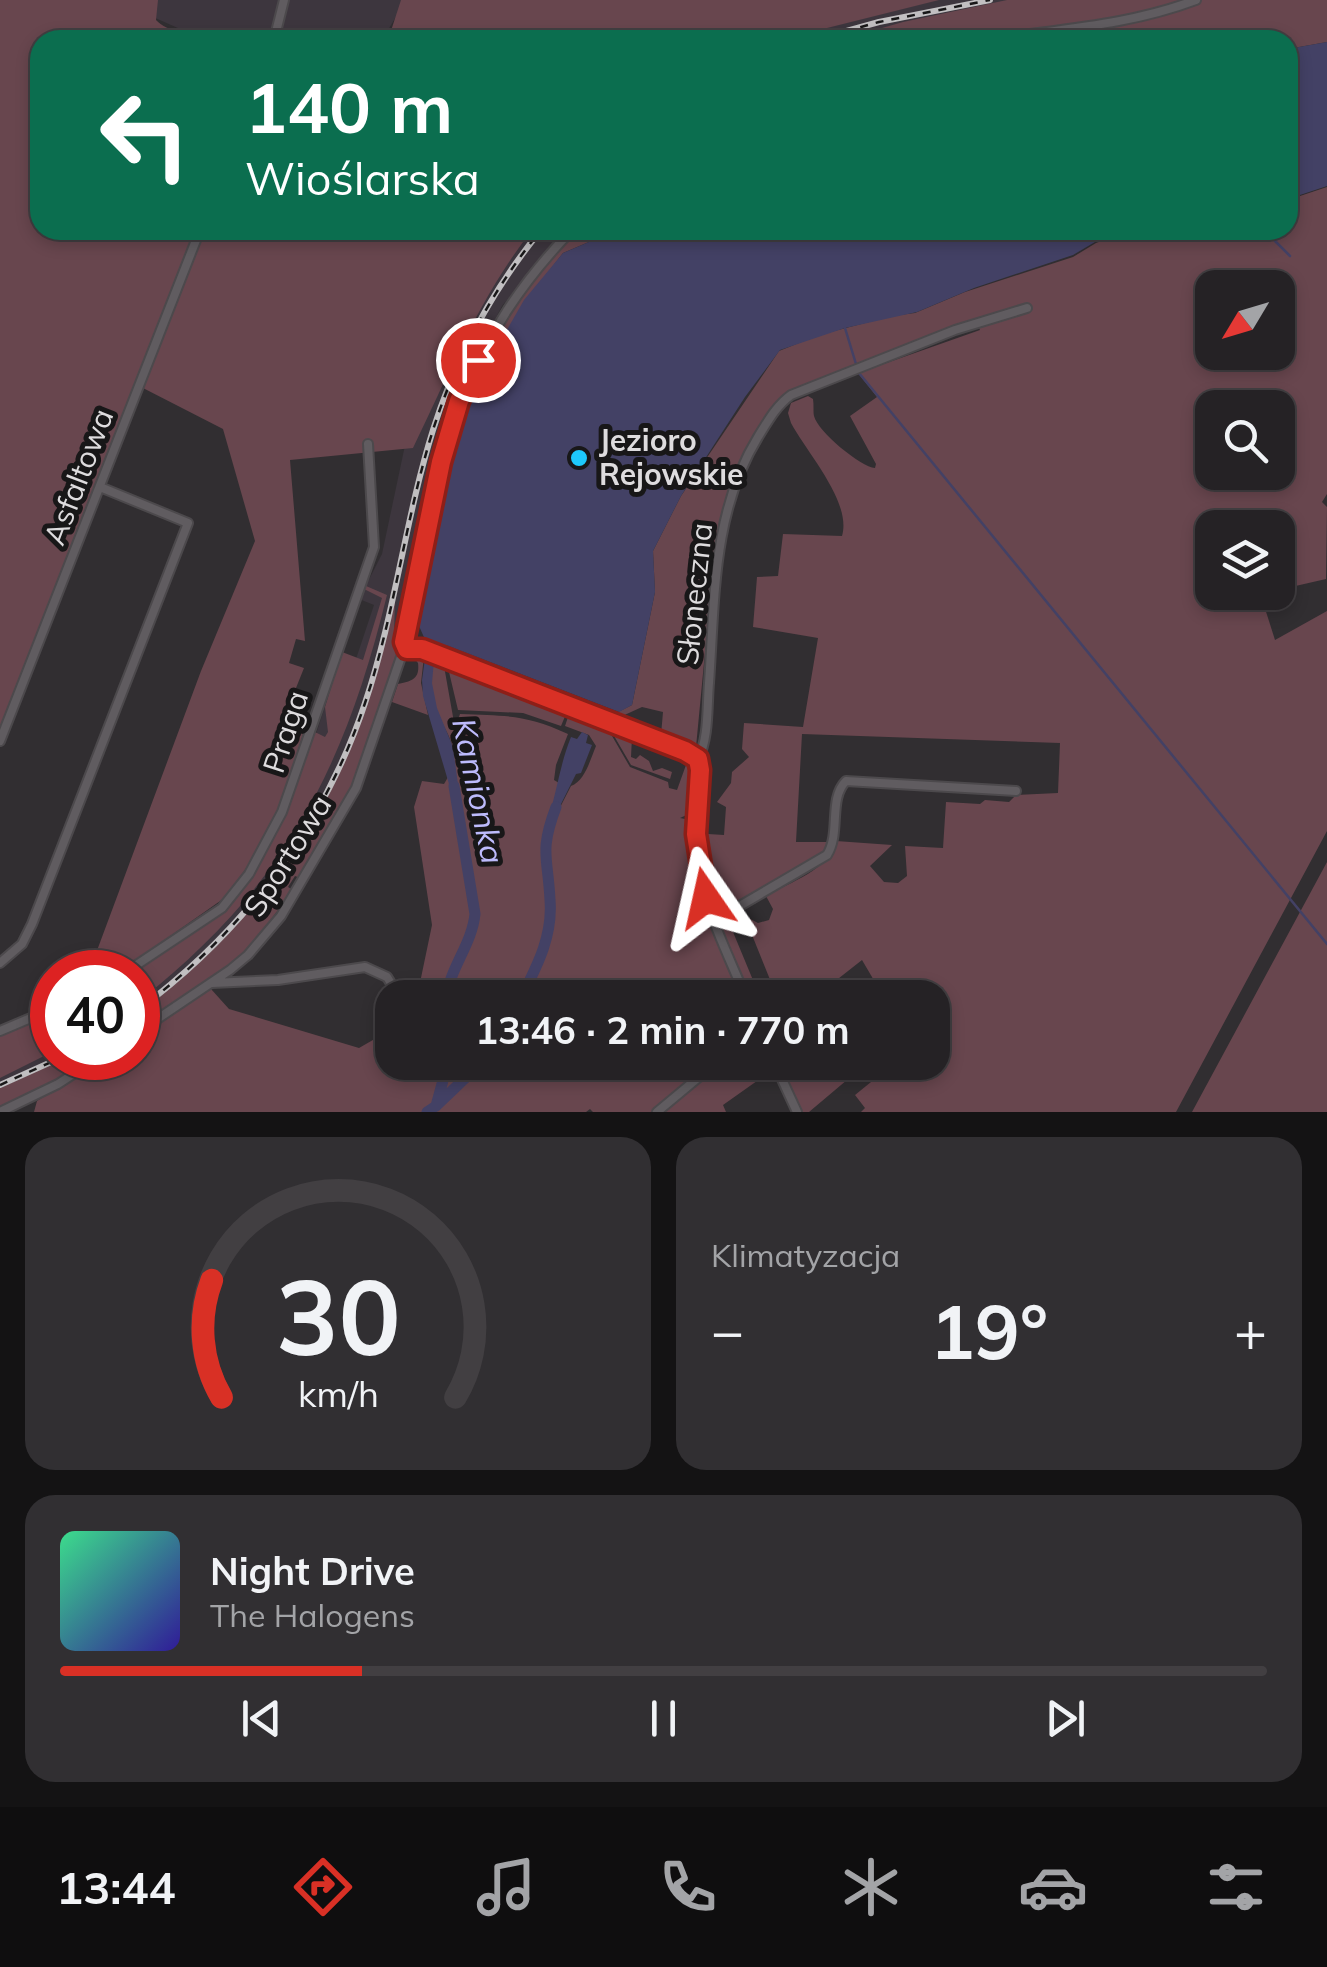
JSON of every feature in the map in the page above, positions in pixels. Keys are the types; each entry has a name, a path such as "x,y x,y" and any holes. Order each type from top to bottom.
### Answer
{"street":[{"path":"276,30 284,0"},
{"path":"1064,30 1125,22 1196,0"},
{"name":"Asfaltowa","path":"0,741 196,240"},
{"name":"Sportowa","path":"160,1017 212,983 266,936 338,822 370,754 406,649 406,620 441,462 459,401 487,341 508,308 564,240"},
{"name":"Słoneczna","path":"739,980 702,886 696,851 698,759 703,749 717,565 726,508 752,446 787,398 816,383 955,330 1027,308"},
{"name":"Praga","path":"159,950 222,908 249,874 282,812 374,547 368,444"},
{"path":"0,963 16,950 32,924 188,523 100,487"},
{"path":"406,649 420,648 698,759"},
{"path":"714,921 827,855 833,845 839,790 846,781 1016,791"},
{"path":"212,983 278,980 370,967 388,980"},
{"path":"0,1031 30,1018"},
{"path":"0,1112 62,1080"},
{"path":"658,1112 696,1080"},
{"path":"782,1080 797,1112"}],"shaded area":[{"path":"0,0 158,0 156,20 173,30 30,30 30,240 525,240 481,309 413,448 290,460 305,641 296,639 289,663 304,668 282,723 303,734 286,790 260,850 223,899 150,950 97,950 201,671 255,541 223,429 141,387 0,744"},
{"path":"63,0 406,0 388,30 182,30 153,17"},
{"path":"401,0 939,0 820,30 391,30"},
{"path":"804,0 1155,0 962,30 737,30"},
{"path":"1007,0 1327,0 1327,42 1298,47 1298,30 875,30"},
{"path":"1327,42 1327,186 1298,196 1298,47"},
{"path":"1327,187 1327,494 1322,502 1327,507 1326,579 1295,586 1295,510 1195,510 1195,610 1265,610 1275,640 1327,611 1327,831 1176,1112 861,1112 865,1108 855,1095 869,1080 950,1080 950,980 874,980 862,960 837,980 770,980 746,920 740,921 737,912 758,923 769,920 773,909 766,896 817,867 836,841 892,845 870,866 884,882 898,883 907,876 905,846 943,848 946,802 1009,802 1016,795 1058,793 1060,743 802,734 796,842 830,842 822,856 724,912 716,886 709,881 704,825 708,834 724,835 726,807 717,802 731,783 732,772 749,757 742,749 744,723 803,727 818,638 753,627 757,577 778,576 783,534 842,536 843,523 834,493 791,423 791,403 808,396 813,399 814,416 823,431 851,455 875,468 850,416 877,397 858,373 980,330 976,321 800,386 769,414 745,453 716,537 696,747 661,735 663,712 642,707 618,718 597,710 598,705 592,708 444,651 446,645 618,712 632,705 655,592 653,551 681,496 779,351 819,335 915,313 965,292 1073,257 1104,240 1298,240 1298,197"},
{"path":"478,240 556,240 502,306 457,392 438,448 381,687 349,775 265,917 160,1002 160,957 198,934 261,866 302,777 342,654 356,659 374,605 359,599 382,554 404,450"},
{"path":"566,240 594,240 563,253 546,275 425,578 419,626 408,635 450,438 473,374 518,296"},
{"name":"Jezioro Rejowskie","path":"594,240 1101,240 1073,255 917,312 845,328 780,350 681,496 653,551 655,592 632,705 619,712 446,645 434,660 432,683 437,708 453,747 460,800 454,801 423,696 427,644 419,626 419,612 460,426 479,379 524,300 563,253"},
{"path":"366,586 387,595 370,658 328,771 269,870 232,915 160,983 160,953 209,921 247,881 285,809 313,731 325,737 328,732 325,707 342,652 363,660 382,598 364,589"},
{"path":"395,598 394,636 399,649 359,773 345,804 300,878 295,876 288,887 293,890 246,953 160,1013 160,996 233,928 273,881 307,831 336,777 380,661"},
{"path":"412,656 424,656 421,683 428,715 392,702 398,684 416,676 418,663"},
{"path":"431,663 444,666 455,728 460,714 490,715 527,719 568,734 556,765 554,780 559,783 549,820 553,821 571,786 583,775 596,746 589,735 565,726 569,714 608,729 630,767 668,782 669,788 677,790 686,765 692,765 691,813 680,818 690,820 692,863 700,897 733,980 421,980 432,925 414,807 422,781 444,784 453,760 451,741 432,696"},
{"path":"451,669 566,714 561,726 523,713 458,710"},
{"path":"610,729 632,737 631,757 636,759 640,755 649,761 653,771 662,768 672,772 670,779 631,765"},
{"path":"582,732 588,735 586,743 592,745 581,773 576,774 552,822 548,820 567,747 571,737 577,739"},
{"path":"1327,862 1327,1112 1192,1112"},
{"path":"727,918 734,923 733,932 753,980 743,980 720,925"},
{"path":"211,989 229,1009 359,1048 375,1039 375,1080 693,1080 655,1112 34,1112 37,1101 70,1080 160,1080 160,1022"},
{"path":"30,1020 30,1063 0,1078 0,1033"},
{"path":"30,1023 30,1080 34,1080 0,1097 0,1036"},
{"path":"30,1074 30,1080 55,1080 0,1108 0,1088"},
{"path":"699,1080 758,1080 723,1105 726,1112 661,1112"},
{"path":"781,1080 847,1080 809,1112 797,1112"}],"waterway":[{"path":"1276,240 1290,256"},
{"path":"845,328 856,364"},
{"path":"859,373 1327,944"},
{"name":"Kamionka","path":"451,980 475,914 454,786"},
{"name":"Kamionka","path":"530,980 549,926 546,845 556,807"},
{"name":"Kamionka","path":"427,1112 436,1106 443,1080"},
{"name":"Kamionka","path":"436,1106 463,1080"}],"railway":[{"path":"850,30 990,0"},
{"path":"160,993 245,912 303,834 327,792 365,703 423,464 442,403 478,325 534,240"},
{"path":"0,1085 30,1072"}],"place":[{"name":"Jezioro Rejowskie","path":"579,458"}],"route":[{"path":"478,360 459,401 441,462 404,642 407,649 422,649 698,759 696,851 706,898"}]}
